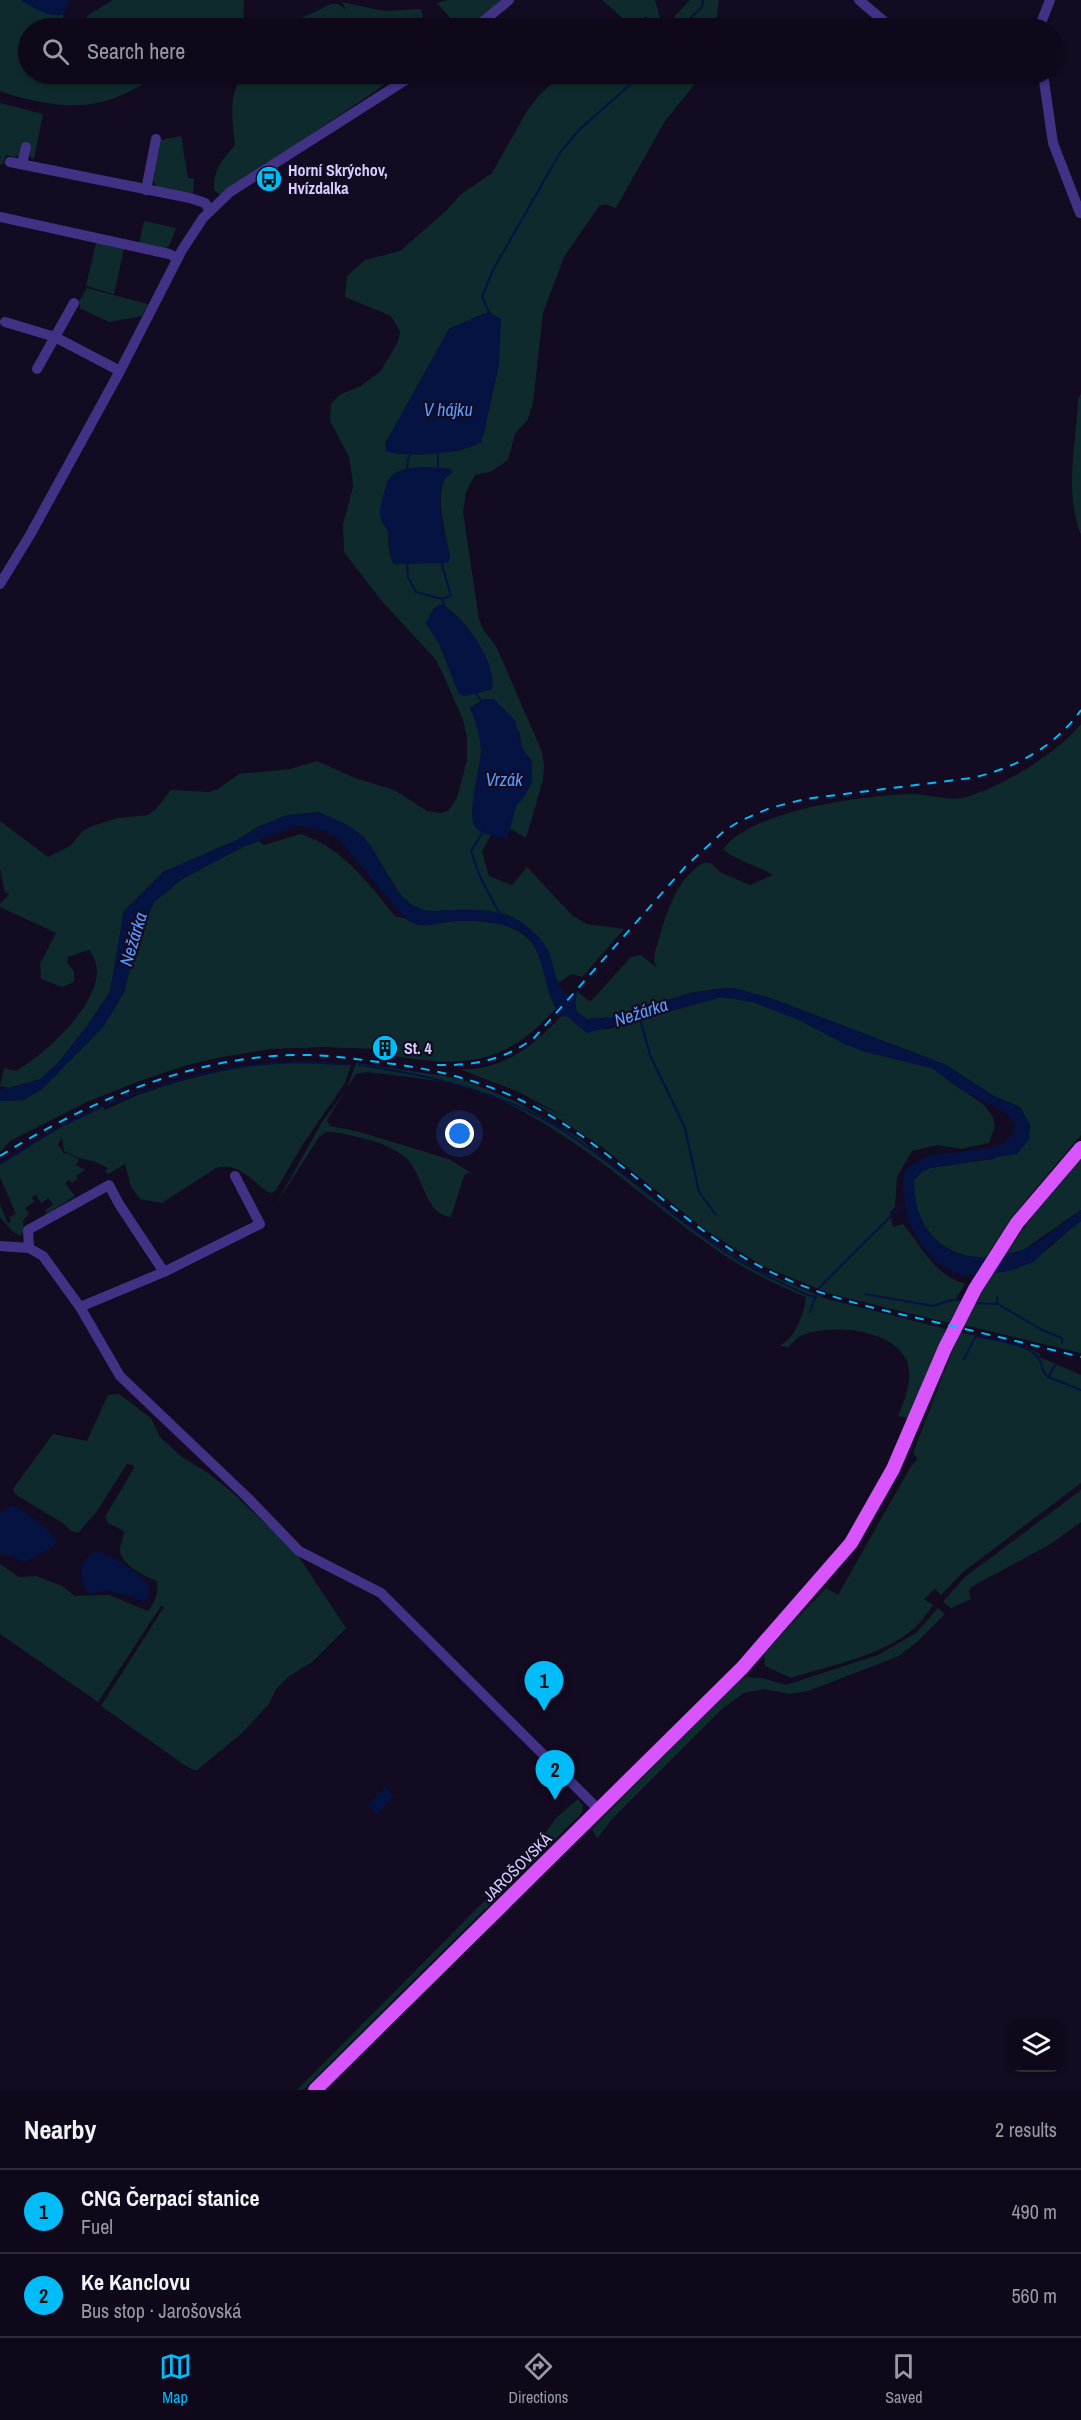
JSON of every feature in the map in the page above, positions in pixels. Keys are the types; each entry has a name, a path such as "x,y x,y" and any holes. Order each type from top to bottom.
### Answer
{"main road":[{"name":"JAROŠOVSKÁ","path":"315,2090 742,1668 851,1543 893,1468 945,1348 975,1289 1017,1223 1081,1148"}],"street":[{"path":"487,18 509,0"},
{"path":"860,0 881,18"},
{"path":"1043,18 1050,0"},
{"path":"0,584 30,535 120,371 178,258 203,218 230,192 400,84"},
{"path":"1044,84 1053,142 1080,213"},
{"path":"146,190 156,139"},
{"path":"22,164 26,147"},
{"path":"10,162 205,203 210,211"},
{"path":"0,217 169,254 178,258"},
{"path":"37,369 74,303"},
{"path":"5,322 55,337 120,371"},
{"path":"80,1307 164,1272 260,1224 235,1176"},
{"path":"29,1248 28,1230 109,1185 164,1272"},
{"path":"0,1246 29,1248 43,1256 80,1307 120,1376 248,1498 299,1551 381,1593 598,1809"}],"green space":[{"path":"0,0 21,0 51,15 63,14 64,18 18,18 18,84 144,84 109,100 82,105 40,102 0,91"},
{"path":"113,0 244,0 243,18 85,18"},
{"path":"447,0 501,0 482,18 450,18 437,3"},
{"path":"602,0 655,0 660,17 649,18 646,16 645,18 622,18"},
{"path":"690,0 719,0 716,18 673,18"},
{"path":"342,2 384,11 421,9 423,18 302,18 331,4 338,4 346,10"},
{"path":"238,84 384,84 223,194 219,194 214,190 215,176 235,145 232,117"},
{"path":"551,84 695,84 665,121 616,208 606,204 599,206 564,257 543,313 533,403 528,419 515,434 508,460 492,471 475,475 466,492 463,512 479,619 483,629 497,648 542,752 544,766 543,780 526,838 509,828 517,804 524,797 532,782 532,762 522,748 519,731 484,699 470,708 478,729 481,750 473,801 473,820 478,829 491,835 482,851 489,876 512,885 527,867 573,916 587,924 624,929 582,977 572,974 558,983 555,973 514,918 490,912 450,910 427,912 412,905 402,897 364,837 342,822 259,826 237,840 163,872 124,911 110,992 87,1026 58,1063 41,1079 9,1088 0,1086 4,1068 16,1071 29,1062 45,1050 76,1018 88,1001 95,983 96,965 89,950 68,957 67,963 74,971 74,982 62,987 41,979 40,964 56,933 0,907 9,894 5,892 0,869 0,821 48,857 70,846 83,831 92,826 118,818 148,815 156,809 171,790 209,792 218,789 239,774 290,769 317,761 355,778 394,790 427,811 441,813 448,811 457,798 467,760 467,737 463,720 443,674 436,660 379,598 344,552 343,524 353,487 349,457 330,421 331,404 339,395 359,387 380,372 398,342 400,331 391,316 345,297 347,276 365,260 400,251 447,210 460,195 492,173 527,111","holes":["483,314 499,364 483,437 470,447 457,451 397,454 385,444 449,329","423,467 452,469 445,480 441,499 442,519 450,558 394,564 388,541 389,529 404,469","457,617 475,641 492,689 464,696 459,694 439,643 426,623"]},
{"path":"0,103 43,114 34,159 30,157 30,151 14,157 6,155 3,165 0,164"},
{"path":"181,136 188,178 194,179 193,193 157,187 153,181 161,140"},
{"path":"144,221 176,228 169,246 164,249 139,244"},
{"path":"96,243 124,249 114,294 86,286"},
{"path":"87,288 148,304 142,316 109,322 79,308 81,305 78,303"},
{"path":"1081,393 1081,535 1073,502 1072,468 1078,400"},
{"path":"1081,724 1081,1135 1011,1218 985,1259 954,1251 932,1236 918,1212 914,1180 930,1168 993,1159 1028,1140 1030,1125 1020,1107 994,1096 944,1064 773,999 733,988 686,994 616,1017 587,1019 577,1012 575,1003 577,991 590,1002 631,957 641,955 657,968 654,962 655,952 667,914 678,890 694,869 705,862 712,864 720,872 750,885 773,875 723,849 738,835 758,824 783,815 839,802 892,795 912,794 956,799 977,794 1043,758"},
{"path":"301,834 330,848 354,868 396,917 421,925 480,921 503,925 523,935 538,952 549,993 556,1008 517,1043 497,1053 477,1059 456,1062 433,1061 381,1054 378,1049 321,1047 271,1049 184,1066 87,1102 10,1141 0,1152 0,1101 24,1100 42,1089 103,1027 124,992 135,948 154,902 182,879 245,846 259,841 264,845"},
{"path":"721,997 753,1002 799,1020 845,1044 866,1052 932,1068 984,1105 993,1117 995,1126 989,1143 961,1149 938,1145 912,1151 897,1177 895,1207 890,1212 893,1227 903,1224 936,1266 953,1279 965,1284 956,1299 961,1301 949,1323 831,1294 761,1265 704,1229 601,1146 533,1102 563,1116 519,1092 459,1069 474,1069 502,1062 539,1038 560,1017 567,1016 581,1028 608,1029"},
{"path":"277,1062 351,1065 345,1083 303,1144 276,1190 271,1193 237,1169 224,1167 216,1168 162,1203 140,1199 131,1187 125,1164 108,1174 105,1172 108,1168 64,1151 62,1138 58,1144 64,1154 67,1153 79,1159 76,1165 85,1170 76,1176 78,1178 72,1183 69,1180 65,1183 75,1196 47,1214 45,1210 53,1205 49,1198 41,1203 36,1195 32,1197 34,1202 25,1208 29,1213 23,1221 24,1231 20,1236 12,1231 0,1217 0,1205 8,1223 11,1222 9,1217 16,1214 0,1177 0,1164 63,1125 103,1106 104,1110 174,1083"},
{"path":"356,1063 466,1081 515,1101 579,1138 692,1229 758,1270 827,1299 946,1329 908,1418 898,1416 906,1396 909,1369 900,1351 889,1342 860,1332 829,1330 802,1335 788,1347 779,1346 790,1338 798,1325 806,1297 758,1275 725,1255 687,1229 584,1150 529,1115 500,1100 468,1088 417,1078 366,1072 356,1074 347,1088"},
{"path":"344,1093 327,1120 330,1126 356,1131 449,1159 473,1174 467,1173 464,1176 451,1217 442,1215 435,1209 411,1164 398,1152 362,1138 333,1132 326,1132 319,1137 275,1206 322,1122"},
{"path":"1081,1159 1081,1210 1023,1250 1005,1254 1037,1211"},
{"path":"1081,1221 1081,1353 964,1325 993,1273 1020,1267 1031,1261"},
{"path":"960,1332 1026,1347 1040,1354 1040,1357 1081,1375 1081,1483 963,1572 941,1595 935,1589 924,1599 933,1605 918,1625 899,1639 870,1654 791,1678 765,1666 764,1654 826,1588 838,1595 911,1466 918,1459 913,1453"},
{"path":"119,1394 151,1418 160,1437 182,1457 208,1473 232,1492 297,1554 346,1628 312,1662 288,1677 276,1689 269,1704 240,1735 197,1770 183,1764 101,1706 164,1607 161,1606 98,1702 0,1634 0,1564 19,1577 36,1576 62,1586 75,1596 109,1595 148,1611 154,1600 157,1593 157,1581 140,1573 124,1560 120,1550 124,1531 108,1523 105,1517 134,1468 133,1465 127,1464 97,1511 78,1533 71,1531 64,1524 15,1494 13,1489 53,1434 87,1441 108,1395"},
{"path":"1081,1490 1081,1522 1049,1545 971,1587 969,1591 971,1599 951,1608 943,1602 965,1577"},
{"path":"938,1608 945,1614 899,1656 808,1691 790,1694 764,1689 744,1693 723,1708 612,1819 597,1839 592,1829 737,1682 747,1677 762,1678 786,1685 878,1655 916,1633"},
{"path":"578,1799 583,1805 582,1813 303,2090 297,2090 529,1856 556,1818"}],"water":[{"path":"21,0 70,0 64,14 53,15 41,12"},
{"name":"V hájku","path":"489,312 501,319 499,364 481,443 460,450 434,454 408,455 386,451 385,444 449,329"},
{"path":"422,467 449,469 453,472 443,482 440,500 450,558 448,563 394,564 388,532 380,514 385,488 391,476 400,470"},
{"path":"441,604 460,618 485,654 490,667 492,689 464,696 459,694 439,643 426,623 433,609"},
{"name":"Vrzák","path":"484,699 494,699 515,720 522,748 532,761 532,782 524,797 517,804 507,839 482,832 476,828 473,821 473,802 481,749 470,709"},
{"name":"Nežárka","path":"319,812 348,826 363,837 403,897 416,907 430,911 491,911 507,915 526,925 546,946 558,983 563,991 567,995 577,991 575,1003 577,1012 587,1019 616,1017 686,994 733,988 773,999 944,1064 994,1096 1020,1107 1030,1125 1029,1140 1017,1154 930,1168 914,1180 920,1216 938,1242 951,1250 966,1256 984,1257 1017,1252 1040,1241 1081,1210 1081,1221 1049,1246 1034,1262 1008,1271 962,1276 940,1265 923,1247 907,1220 903,1186 904,1173 909,1166 927,1156 989,1148 1004,1143 1012,1135 1015,1124 1004,1111 960,1089 932,1068 866,1052 845,1044 799,1020 753,1002 721,997 587,1033 567,1016 553,1016 556,1008 541,962 527,936 513,928 494,923 451,921 429,925 415,924 403,916 336,836 310,827 296,826 245,846 182,879 154,902 135,948 124,992 103,1027 42,1089 24,1100 0,1101 0,1090 39,1080 58,1063 87,1026 110,992 124,911 163,872 237,840 259,826 287,815"},
{"path":"11,1505 24,1511 41,1525 56,1540 55,1545 25,1562 0,1553 0,1513"},
{"path":"92,1553 107,1554 142,1578 150,1588 147,1600 142,1601 104,1591 93,1593 86,1591 82,1570 85,1561"},
{"path":"385,1787 394,1796 377,1814 368,1805"}],"waterway":[{"path":"690,18 702,7 703,0"},
{"path":"487,314 489,312 482,297 493,270 561,151 580,129 631,84"},
{"path":"438,451 438,469"},
{"path":"407,470 411,453"},
{"path":"441,561 451,596 442,599 445,608"},
{"path":"407,562 408,577 416,592 442,599"},
{"path":"475,692 482,702"},
{"path":"484,830 471,851 481,879 501,916"},
{"name":"Nežárka","path":"640,1019 650,1055 685,1128 699,1192 716,1215"},
{"path":"138,1093 190,1077 241,1067 293,1062 347,1065"},
{"path":"359,1065 443,1081 523,1109 573,1137 726,1252 753,1269 816,1297"},
{"path":"103,1106 137,1093"},
{"path":"0,1164 63,1125 101,1107"},
{"path":"819,1288 904,1203"},
{"path":"865,1294 933,1306 951,1300 965,1300"},
{"path":"810,1312 816,1295"},
{"path":"997,1297 998,1304 1042,1330 1062,1338 1062,1343"},
{"path":"973,1303 998,1304"},
{"path":"964,1359 976,1336 1025,1348 1040,1359 1048,1377 1056,1364"},
{"path":"1048,1377 1081,1390"}],"railway":[{"path":"437,1065 476,1063 488,1060 511,1052 534,1038 686,866 724,831 740,821 770,808 805,799 971,778 1003,769 1046,745 1059,735 1081,710"},
{"path":"0,1156 33,1136 103,1101 140,1086 215,1064 253,1058 304,1055 339,1057 412,1067 484,1085 551,1116 598,1148 717,1240 788,1280 866,1306 1081,1357"}],"place":[{"name":"Horní Skrýchov, Hvízdalka","path":"269,179"},
{"name":"St. 4","path":"385,1048"},
{"name":"CNG Čerpací stanice","path":"544,1711"},
{"name":"Ke Kanclovu","path":"555,1800"}]}
